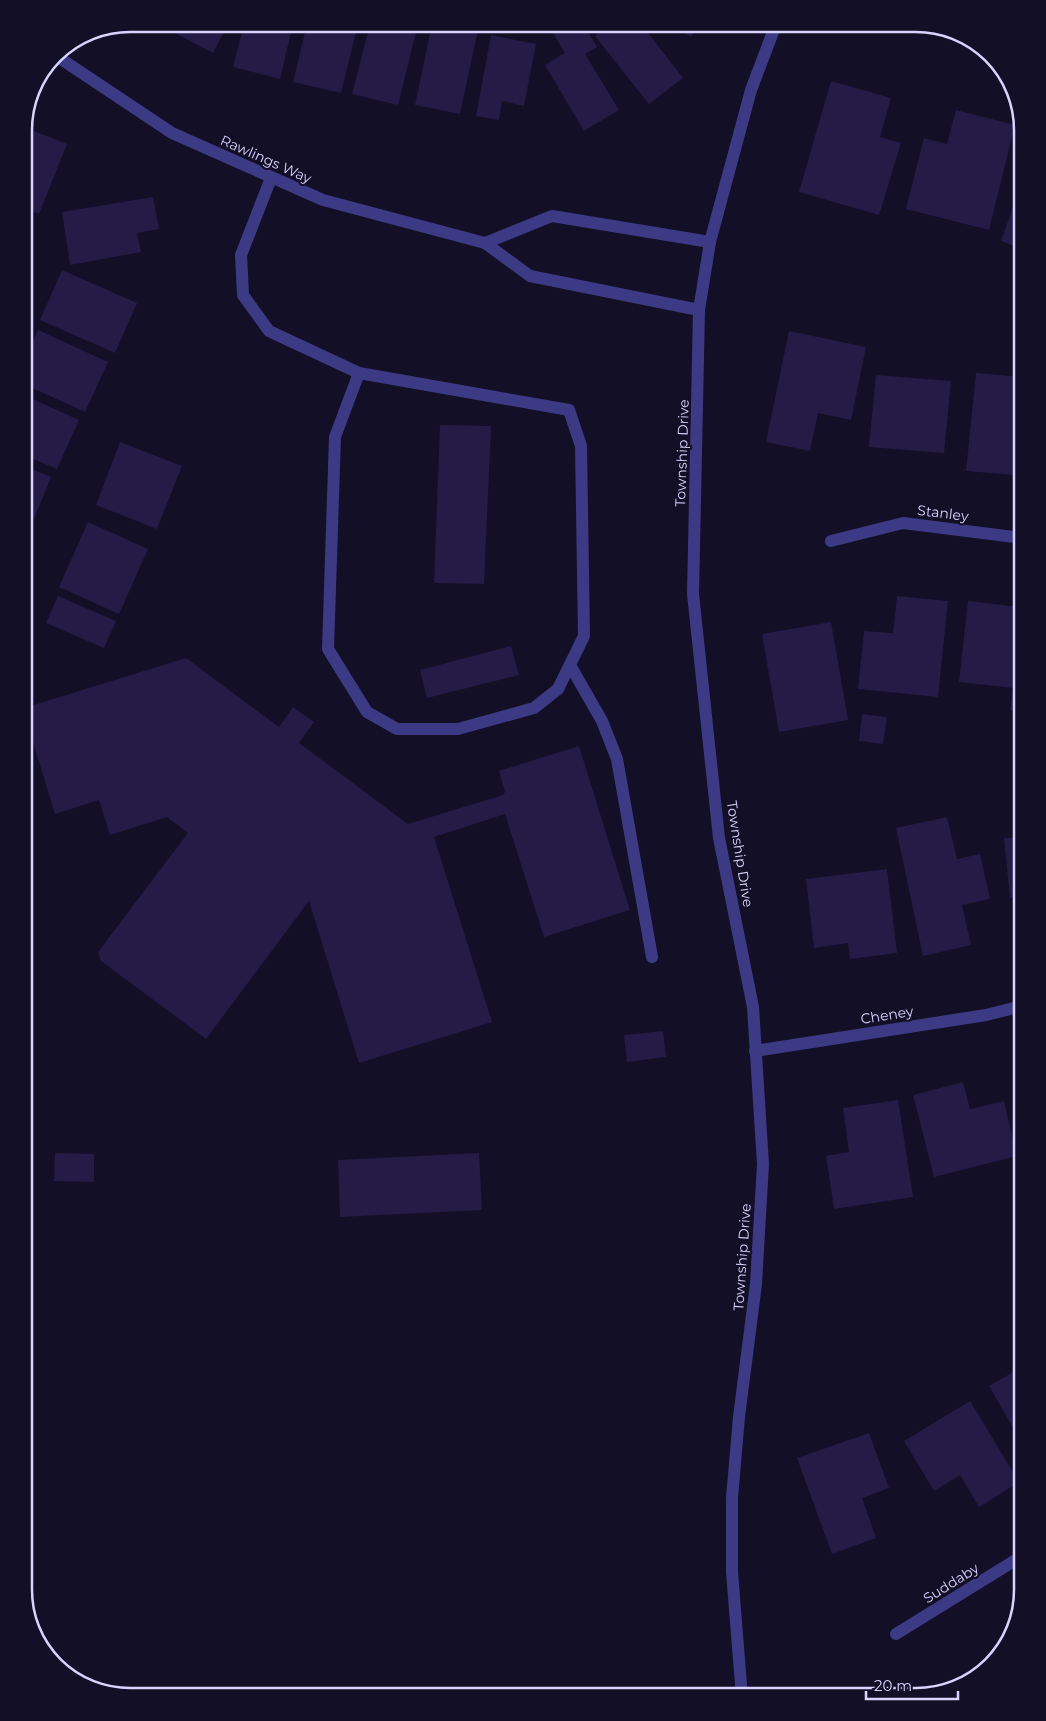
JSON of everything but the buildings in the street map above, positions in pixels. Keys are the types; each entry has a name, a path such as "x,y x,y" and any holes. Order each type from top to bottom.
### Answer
{"street":[{"name":"Township Drive","path":"741,1688 732,1572 732,1498 756,1284 763,1164 753,1007 719,838 693,594 699,310 710,242 750,90 772,33"},
{"name":"Rawlings Way","path":"62,60 172,133 323,200 486,243 530,276 699,310"},
{"path":"271,178 241,255 244,296 269,331 359,373 568,410 581,446 584,636 558,689 534,708 458,729 398,729 367,712 328,649 335,437 359,373"},
{"path":"486,243 552,216 710,242"},
{"name":"Stanley","path":"831,541 903,523 1014,537"},
{"path":"570,665 602,721 616,759 652,957"},
{"name":"Cheney","path":"755,1052 986,1015 1014,1008"},
{"name":"Suddaby","path":"896,1634 1014,1561"}]}
